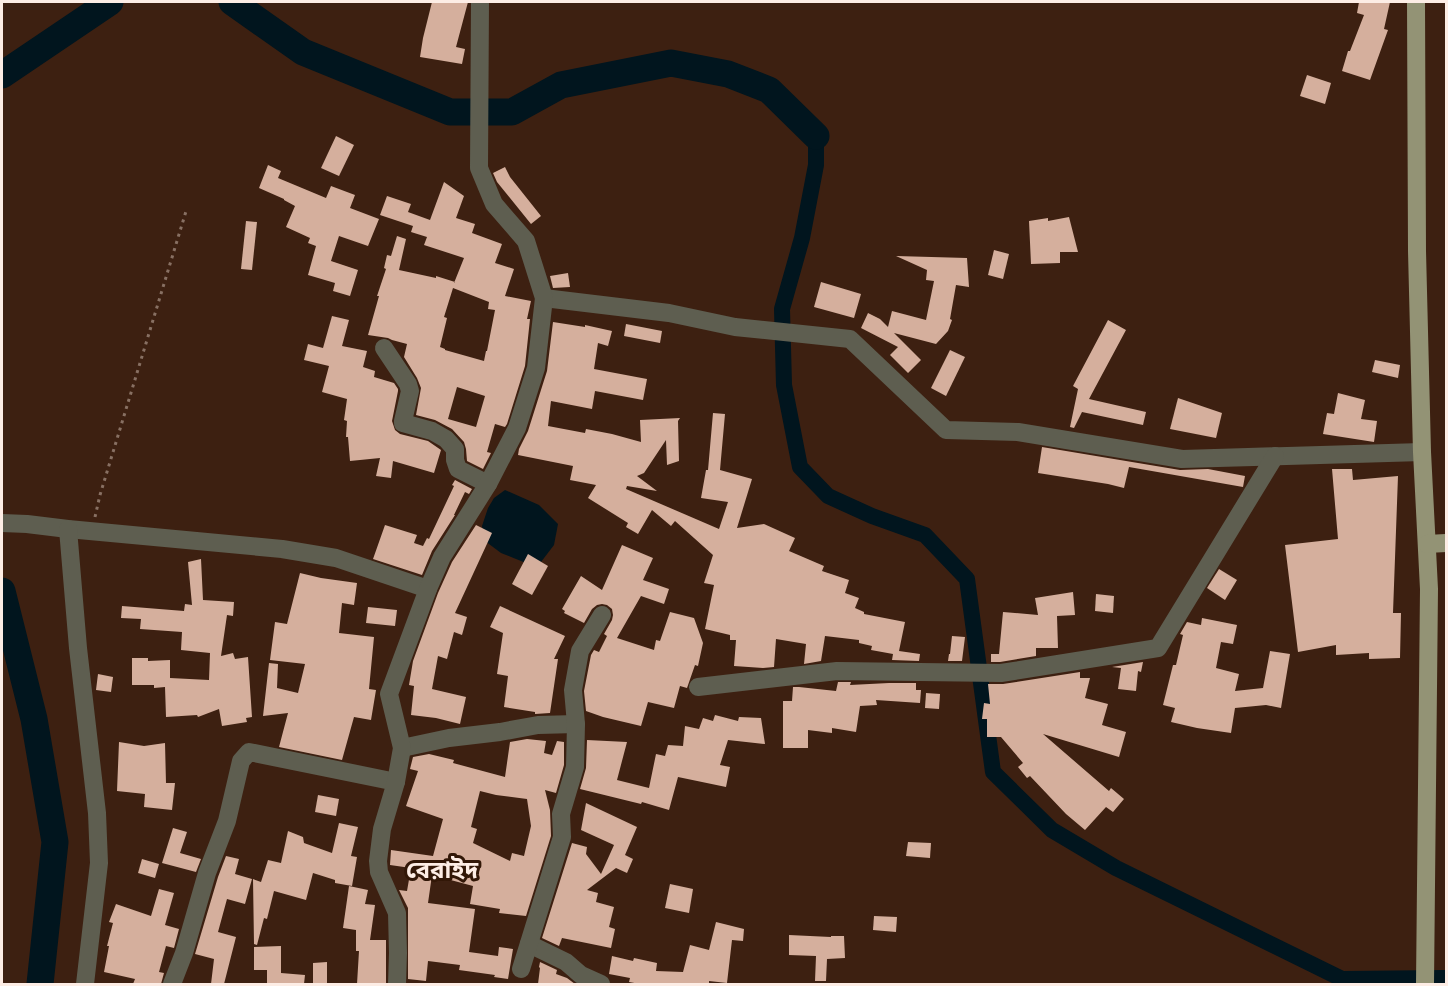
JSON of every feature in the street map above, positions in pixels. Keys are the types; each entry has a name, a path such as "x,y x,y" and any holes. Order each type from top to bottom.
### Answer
{"main road":[{"path":"1416,2 1417,251 1422,452 1429,589 1425,984"},
{"path":"1426,544 1446,543"}],"street":[{"path":"397,984 397,913 379,872 378,861 382,829 396,782 402,748 389,694 442,557 488,484 518,428 536,368 544,298 526,241 494,204 479,168 480,2"},
{"path":"544,298 669,313 735,327 850,339 946,430 1018,432 1182,459 1422,452"},
{"path":"384,348 408,384 410,391 404,423 432,431 446,439 455,450 458,469 488,484"},
{"path":"698,687 837,671 1001,673 1158,648 1275,456"},
{"path":"2,523 282,549 336,558 428,589"},
{"path":"68,529 98,833 99,862 85,984"},
{"path":"521,969 562,837 561,814 575,766 576,723 573,690 580,651 602,615"},
{"path":"402,748 449,738 538,725 576,723"},
{"path":"172,984 226,821 241,761 249,752 396,782"},
{"path":"529,944 566,962 581,975 601,984"}],"path":[{"path":"93,531 99,495 187,208"}],"water":[{"path":"505,490 539,505 558,524 554,545 541,562 526,563 501,553 485,541 482,526 488,508 494,498"}],"building":[{"path":"432,2 468,2 456,47 465,49 462,64 420,57"},
{"path":"1359,2 1390,2 1384,29 1388,30 1370,80 1342,71 1364,15 1357,13"},
{"path":"1307,75 1331,83 1325,104 1300,96"},
{"path":"336,136 354,145 339,176 321,168"},
{"path":"268,165 281,171 278,178 326,198 331,186 355,195 350,208 379,219 368,246 339,236 331,261 358,270 350,296 333,291 335,283 308,275 316,246 308,243 310,238 286,227 295,206 259,188"},
{"path":"505,167 510,177 541,216 531,224 497,182 493,173"},
{"path":"444,182 464,196 456,218 475,224 472,233 502,244 495,263 514,269 505,296 531,301 527,319 530,319 525,366 507,424 505,427 495,424 487,452 491,453 483,469 467,461 464,442 452,429 435,420 416,415 421,388 404,357 407,344 368,335 386,269 384,268 387,255 391,256 397,236 406,239 399,270 436,278 436,276 454,282 464,258 424,245 427,237 411,232 413,226 380,215 387,196 411,204 408,212 430,220","holes":["453,288 489,302 488,309 495,310 484,361 440,347 447,318 444,317","457,387 485,396 476,427 448,419"]},
{"path":"1069,217 1078,252 1060,252 1060,263 1031,264 1029,221 1048,218 1048,221"},
{"path":"246,221 257,222 252,270 241,269"},
{"path":"994,250 1009,254 1003,279 988,275"},
{"path":"896,256 967,258 969,287 956,285 950,319 952,320 948,331 936,344 894,333 921,360 908,373 890,355 898,347 861,328 868,313 880,319 888,327 892,311 926,320 934,281 926,280 927,270"},
{"path":"568,273 570,287 553,288 550,276"},
{"path":"821,282 861,294 854,318 814,307"},
{"path":"332,316 349,320 342,346 367,351 363,367 375,371 374,377 394,383 398,389 392,421 395,430 400,434 428,441 441,450 434,473 393,461 391,478 376,476 380,458 350,461 348,437 346,437 347,421 344,420 347,399 322,392 329,366 304,360 308,344 323,348"},
{"path":"1108,320 1126,330 1089,399 1146,412 1143,425 1082,412 1074,428 1070,427 1078,389 1073,386"},
{"path":"553,322 585,327 585,325 612,331 608,346 598,343 594,369 647,379 643,400 595,391 592,409 551,401 548,426 585,433 586,429 641,442 640,420 680,418 678,421 679,461 667,465 666,440 644,473 637,476 657,491 627,486 626,489 719,529 728,502 701,498 706,470 708,470 713,413 725,414 720,470 752,479 737,528 764,524 795,538 789,551 824,566 822,571 849,580 845,593 859,598 855,608 864,614 905,622 899,651 920,654 919,661 892,660 893,654 871,650 872,646 859,643 859,640 825,636 821,661 804,664 806,644 776,639 774,667 734,666 736,640 730,640 730,635 705,629 714,585 704,583 713,555 675,521 671,526 652,510 638,534 626,527 628,523 588,498 596,485 570,480 573,466 518,455 547,371"},
{"path":"626,324 662,331 660,343 624,336"},
{"path":"950,350 965,357 946,396 931,388"},
{"path":"1375,360 1400,365 1398,378 1372,372"},
{"path":"1338,393 1365,400 1361,419 1377,421 1374,442 1323,434 1327,413 1334,414"},
{"path":"1178,398 1222,413 1216,438 1170,429"},
{"path":"1042,447 1180,470 1208,469 1245,476 1243,487 1129,467 1124,488 1038,473"},
{"path":"1332,469 1352,469 1353,480 1398,476 1393,613 1401,613 1400,658 1369,659 1369,653 1336,655 1336,645 1298,652 1285,545 1338,539"},
{"path":"455,480 472,489 469,494 465,492 455,515 432,551 422,575 373,559 385,525 417,535 414,543 423,546 427,538 429,539"},
{"path":"476,525 492,533 455,613 467,617 462,635 454,632 447,659 438,656 432,689 466,697 460,724 411,715 414,686 409,685 413,661 452,562"},
{"path":"622,545 653,558 643,580 669,589 664,604 641,596 617,638 654,650 656,640 660,641 670,612 694,618 703,643 698,666 695,665 687,688 680,686 674,708 648,702 641,726 586,711 584,691 591,655 594,650 599,652 607,636 604,634 612,620 612,609 607,605 597,605 584,623 564,613 562,609 581,576 602,590"},
{"path":"528,554 548,566 532,595 512,584"},
{"path":"201,559 203,600 234,602 233,616 227,615 221,656 233,653 235,659 248,657 252,717 246,718 247,722 222,726 219,709 198,717 197,715 166,717 165,687 132,685 132,658 148,658 148,661 170,660 170,678 209,680 210,653 181,650 182,632 140,629 141,619 121,618 122,606 184,611 185,604 192,605 188,562"},
{"path":"1219,569 1237,580 1225,600 1207,588"},
{"path":"300,573 357,583 354,605 342,603 339,633 374,637 369,689 376,690 371,720 354,717 342,760 279,747 288,713 263,716 269,663 278,664 277,688 298,693 305,664 270,660 275,622 287,624"},
{"path":"1073,592 1075,615 1057,616 1058,648 1036,648 1036,656 991,662 991,654 999,654 1003,612 1038,615 1035,598"},
{"path":"1096,594 1114,596 1113,613 1095,611"},
{"path":"500,606 565,636 554,659 558,659 550,713 535,714 535,712 504,707 508,676 497,674 503,633 490,627"},
{"path":"368,607 397,610 395,626 366,623"},
{"path":"1202,618 1237,625 1233,644 1221,642 1216,668 1239,674 1235,691 1263,688 1270,651 1290,654 1281,708 1266,705 1235,708 1231,733 1171,722 1175,708 1163,705 1173,665 1176,665 1183,635 1180,634 1187,622 1201,625"},
{"path":"952,636 965,637 962,661 948,661"},
{"path":"1143,662 1141,672 1138,671 1136,691 1118,689 1121,668 1112,667"},
{"path":"1080,672 1080,678 1090,678 1085,698 1108,704 1102,725 1126,732 1119,757 1043,734 1109,791 1111,788 1124,799 1113,812 1106,807 1085,830 1066,814 1030,776 1027,778 1018,767 1023,763 1001,737 987,737 987,719 982,719 984,703 990,704 988,684 1003,684"},
{"path":"98,674 113,677 111,692 96,690"},
{"path":"838,682 851,682 850,685 916,683 916,690 921,690 920,703 876,700 877,705 860,706 856,732 832,728 832,733 808,730 808,748 783,748 783,701 792,701 793,687 836,691"},
{"path":"926,693 940,694 939,709 925,708"},
{"path":"715,715 738,721 739,717 761,718 765,744 728,740 720,765 730,767 726,787 678,777 669,810 580,789 586,768 587,740 627,742 617,780 649,788 656,754 665,756 668,745 683,746 685,726 699,729 703,718 713,721"},
{"path":"527,739 546,741 544,753 552,755 557,741 564,742 564,765 556,793 545,790 550,810 551,836 526,916 499,913 500,909 470,904 473,886 432,875 428,903 475,909 469,952 498,956 499,947 513,949 508,979 459,970 460,965 428,961 426,981 408,979 408,908 399,890 407,891 411,868 390,865 391,850 433,856 443,819 406,806 418,771 410,769 413,757 429,754 505,777 510,742","holes":["480,791 527,799 531,826 524,856 512,853 510,861 473,843 477,829 471,827"]},
{"path":"119,742 144,746 165,743 166,783 175,783 172,810 144,807 145,794 117,791"},
{"path":"318,795 339,799 336,816 315,812"},
{"path":"586,803 637,827 625,855 633,859 627,873 616,868 587,890 598,893 596,902 614,907 609,927 615,929 611,948 562,938 559,946 542,938 572,843 587,847 586,854 601,874 614,845 581,830"},
{"path":"339,823 358,827 351,856 357,857 352,886 335,883 335,880 313,873 306,900 274,891 267,919 264,918 257,945 254,944 253,879 261,882 268,860 281,863 288,831 303,837 304,843 332,853"},
{"path":"173,828 187,832 180,853 201,859 196,872 162,863"},
{"path":"908,842 931,843 930,858 906,856"},
{"path":"226,856 239,859 235,874 252,879 245,904 227,899 218,932 236,937 224,984 211,984 214,959 195,954"},
{"path":"142,859 159,864 155,878 138,873"},
{"path":"670,884 693,889 689,913 665,908"},
{"path":"349,886 368,890 365,904 375,905 370,940 386,940 386,984 357,984 359,951 356,951 356,930 343,928"},
{"path":"159,889 174,893 165,925 179,929 174,948 166,946 159,972 164,973 161,984 133,984 135,979 104,972 113,923 109,922 116,904 151,916"},
{"path":"874,916 897,917 896,932 873,930"},
{"path":"716,922 744,929 743,941 732,940 727,983 709,981 709,984 640,984 629,982 630,978 609,974 612,956 657,963 656,971 683,972 690,945 709,950"},
{"path":"789,935 844,936 845,958 827,959 826,981 815,981 816,956 789,955"},
{"path":"281,946 281,973 305,975 304,984 267,984 267,970 254,970 254,947"},
{"path":"327,962 327,984 313,984 313,963"},
{"path":"540,962 557,970 556,974 575,984 538,984"}],"waterway":[{"path":"2,75 110,2"},
{"path":"232,2 303,52 450,112 512,112 561,85 671,63 728,74 769,90 816,136"},
{"path":"816,136 816,165 802,238 782,309 784,385 800,467 828,496 872,516 925,535 967,579 993,772 1052,830 1116,868 1342,979 1446,978"},
{"path":"2,591 34,719 55,842 40,984"}],"district":[{"name":"বেরাইদ","path":"442,870"}]}
